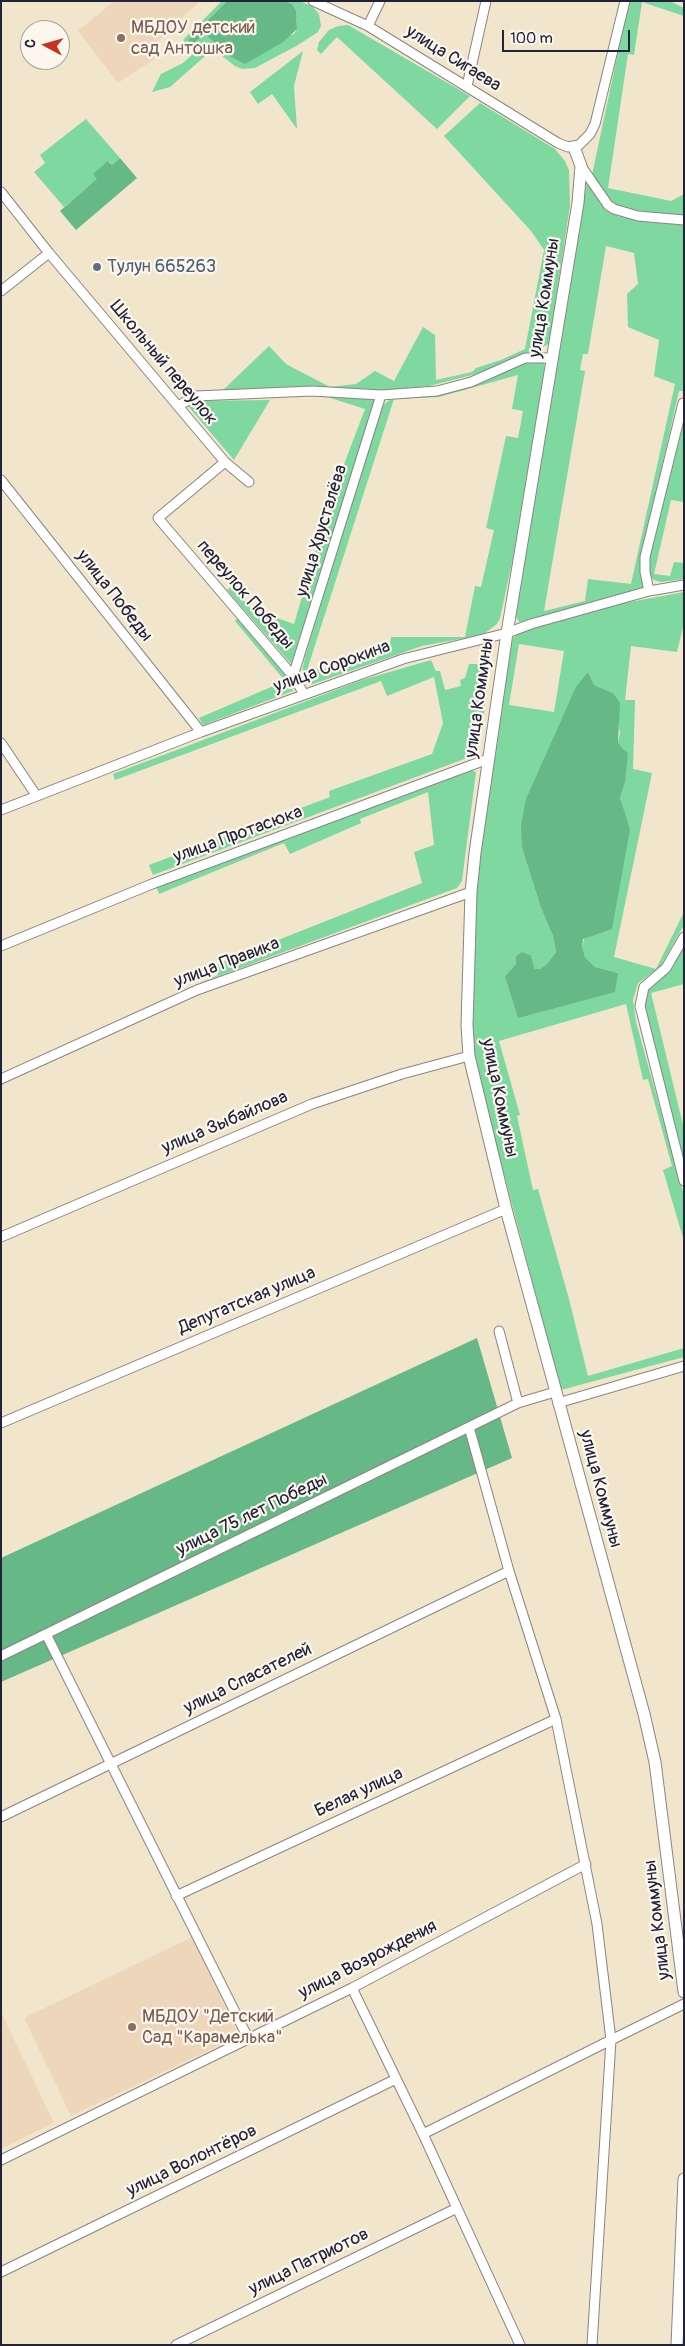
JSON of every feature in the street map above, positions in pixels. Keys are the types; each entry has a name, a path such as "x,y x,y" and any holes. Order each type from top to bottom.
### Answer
{"street":[{"name":"улица Сигаева","path":"313,1 368,26 558,143 574,147"},
{"path":"368,26 380,1"},
{"path":"467,86 486,1"},
{"path":"625,1 599,113 590,134 574,147 581,166 608,205 614,209 638,216 684,220"},
{"name":"улица Коммуны","path":"581,166 578,204 507,633 471,892 467,1025 468,1056 506,1209 558,1404 642,1704 655,1762 684,1992"},
{"name":"Школьный переулок","path":"1,192 49,253 224,462 249,482"},
{"path":"1,291 49,253"},
{"path":"178,406 196,396 312,391 381,395 447,389 471,382 526,358 553,358"},
{"name":"улица Хрусталёва","path":"293,676 381,395"},
{"path":"649,591 645,572 645,557 683,403"},
{"name":"переулок Победы","path":"224,462 158,518 293,676 304,694"},
{"name":"улица Победы","path":"1,480 201,732"},
{"name":"улица Сорокина","path":"1,810 201,732 403,659 507,633 531,624 649,591 684,585"},
{"path":"1,743 36,795"},
{"name":"улица Протасюка","path":"1,946 152,884 488,759"},
{"name":"улица Правика","path":"1,1079 196,990 471,892"},
{"path":"684,937 666,968 644,987 640,1006 684,1181"},
{"name":"улица Зыбайлова","path":"1,1237 312,1104 402,1074 468,1056"},
{"name":"Депутатская улица","path":"1,1423 506,1209"},
{"path":"499,1331 518,1402"},
{"path":"558,1404 684,1366"},
{"name":"улица 75 лет Победы","path":"1,1656 518,1402 555,1392"},
{"path":"469,1426 509,1571 556,1719 597,1924 611,2040 592,2345"},
{"name":"улица Спасателей","path":"1,1817 509,1571"},
{"path":"46,1634 248,2038"},
{"name":"Белая улица","path":"176,1896 556,1719"},
{"name":"улица Возрождения","path":"1,2160 352,1988 586,1864"},
{"path":"352,1988 457,2208 517,2344"},
{"path":"422,2134 684,2004"},
{"name":"улица Волонтёров","path":"1,2272 396,2079"},
{"path":"677,2345 684,2178"},
{"name":"улица Патриотов","path":"176,2345 457,2208"}],"shaded area":[{"name":"МБДОУ детский сад Антошка","path":"114,1 200,1 154,44 157,52 156,58 118,83 78,31"},
{"name":"МБДОУ \"Детский Сад \"Карамелька\"","path":"192,1937 239,2036 71,2116 24,2018"},
{"path":"1,2012 54,2123 1,2149"}],"green space":[{"path":"222,1 227,1 188,40 204,33 226,54 294,34 297,29 297,21 292,4 285,1 300,1 313,7 319,14 321,26 318,32 298,45 255,68 242,69 235,66 213,49 170,87 152,92 161,74 183,63 194,53 183,40"},
{"path":"227,1 285,1 292,4 296,11 297,29 283,42 245,64 226,54 205,34 192,44 188,40"},
{"path":"629,1 670,1 684,8 684,16 642,2 634,55 628,54 608,188 671,201 684,194 684,216 619,208 611,204 592,175"},
{"path":"348,25 470,96 437,129 337,37 321,54 317,50 319,42 329,30 338,26"},
{"path":"303,51 294,86 297,129 272,94 258,104 250,92"},
{"path":"480,103 555,149 565,161 569,170 570,206 549,344 480,373 429,386 389,390 320,387 222,391 269,346 286,364 330,387 356,384 375,371 394,381 423,327 435,335 436,380 472,372 476,368 501,360 525,349 544,250 531,231 444,136"},
{"path":"86,119 120,158 112,165 109,161 94,174 98,179 64,207 34,172 45,163 40,155"},
{"path":"120,158 137,178 76,230 60,211 97,179 93,174 108,161 112,165"},
{"path":"589,183 601,204 609,212 618,216 684,224 684,391 679,391 642,555 644,585 642,588 635,592 519,622 516,617 517,608 586,185","holes":["606,246 634,253 638,284 627,294 628,327 659,340 654,376 675,384 631,584 588,579 585,601 544,611 585,371 580,370 583,354 588,354"]},
{"path":"533,359 544,360 545,371 513,558 500,618 497,624 485,633 422,646 310,685 305,684 302,672 305,657 377,419 384,404 390,400 394,400 308,667 312,670 348,666 389,652 391,637 465,637 475,586 481,587 494,530 486,528 506,436 518,438 523,411 512,409 518,375 439,397 400,399 437,394"},
{"path":"321,395 374,399 375,402 291,664 227,590 232,586 251,609 294,624 332,496 365,409"},
{"path":"270,400 234,460 188,406 192,401"},
{"path":"684,421 684,502 671,500 654,574 670,576 674,562 684,563 684,579 661,582 654,580 650,576 649,554"},
{"path":"684,592 684,623 677,652 631,646 625,700 635,700 633,769 652,773 614,957 656,969 684,912 684,925 660,967 638,983 633,1000 636,1022 684,1195 684,1241 663,1170 672,1166 648,1079 643,1080 626,1004 499,1041 520,1115 517,1116 533,1190 538,1189 569,1299 588,1376 684,1348 684,1357 561,1390 472,1046 474,892 510,645 514,637 521,632 619,604","holes":["519,644 564,651 554,712 509,705","588,672 594,685 613,693 620,733 618,742 623,749 625,782 620,798 624,812 582,946 585,957 595,967 618,973 505,976 516,964 531,956 535,969 540,969 547,964 556,952 553,936 541,908 522,848"]},
{"path":"239,616 290,680 293,691 203,725 199,718 285,681 235,621"},
{"path":"431,660 436,671 440,671 445,690 461,686 460,680 465,678 469,664 480,664 488,686 478,751 475,755 153,875 149,865 330,797 329,791 432,754 443,723 434,677 387,696 381,681 115,780 113,774 362,680"},
{"path":"588,672 594,685 613,693 620,703 618,742 628,753 625,782 620,798 630,829 612,929 583,939 582,946 585,957 595,967 618,973 615,992 518,1018 505,976 516,964 516,956 522,952 531,956 535,969 540,969 547,964 556,952 553,936 541,908 522,848 521,825 526,799 576,687"},
{"path":"466,768 476,772 462,881 457,888 197,984 218,975 215,965 422,883 414,852 434,845 428,792 360,819 361,823 290,854 284,843 159,894 156,886"},
{"path":"684,946 684,984 651,993 684,1129 684,1161 643,1000 649,985 672,968"},
{"path":"477,1338 512,1458 1,1682 1,1558"}],"place":[{"name":"МБДОУ детский сад Антошка","path":"121,38"},
{"name":"Тулун 665263","path":"97,267"},
{"name":"МБДОУ \"Детский Сад \"Карамелька\"","path":"132,2027"}]}
